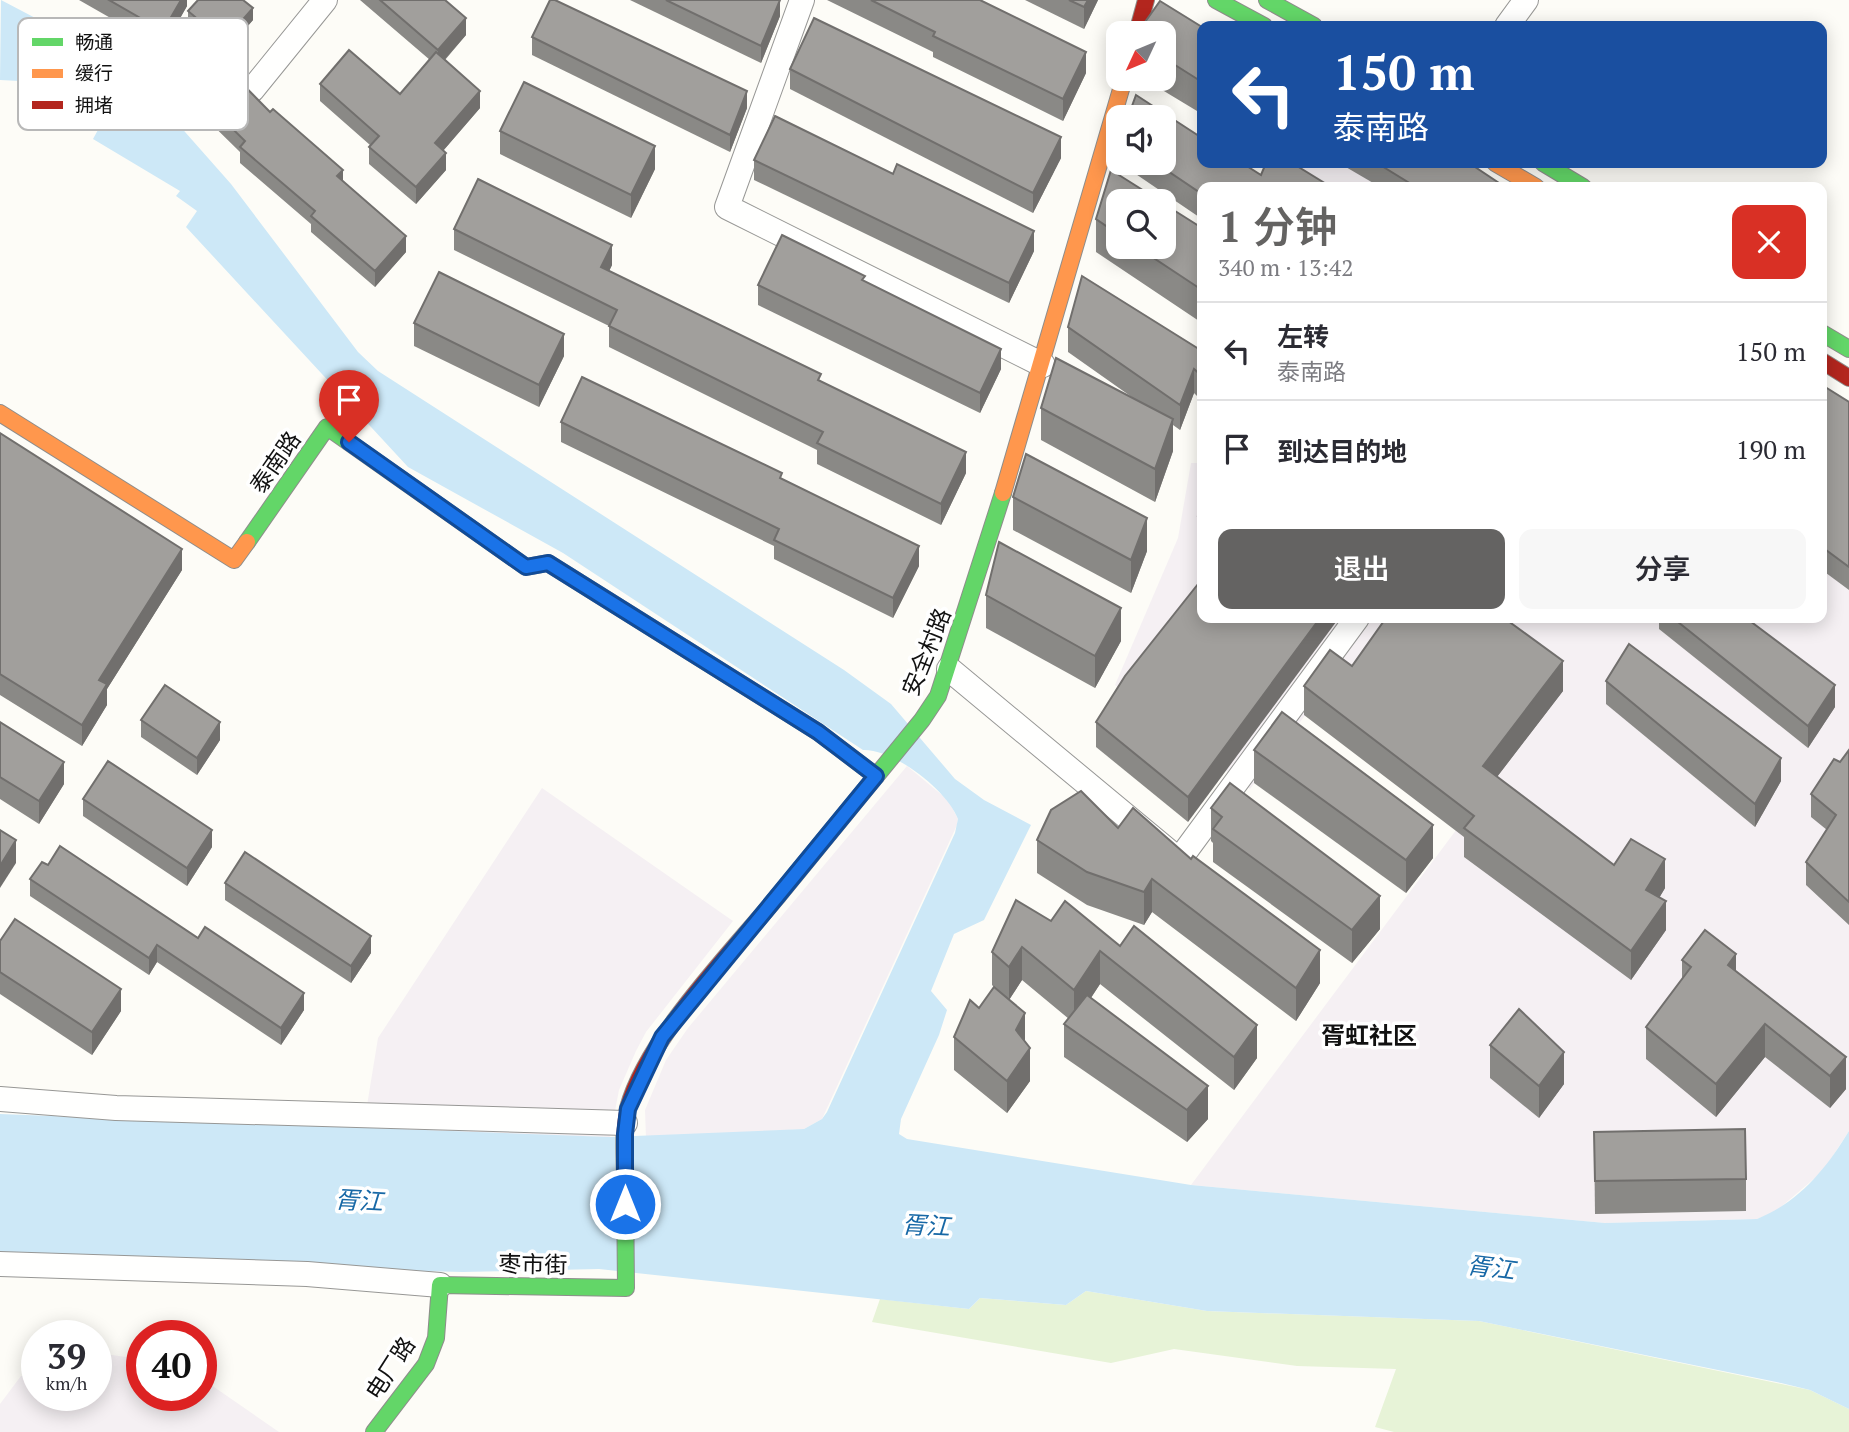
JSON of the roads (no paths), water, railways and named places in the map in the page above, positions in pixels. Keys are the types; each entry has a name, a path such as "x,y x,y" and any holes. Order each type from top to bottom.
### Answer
{"street":[{"path":"252,90 325,0"},
{"path":"802,0 727,207 1043,365"},
{"path":"1140,21 1146,0"},
{"path":"1216,0 1255,21"},
{"path":"1268,0 1305,21"},
{"path":"1511,21 1526,0"},
{"name":"安全村路","path":"625,1281 625,1129 629,1105 662,1037 922,720 938,696 949,669 1043,365 1121,91"},
{"path":"1504,168 1527,182"},
{"path":"1551,168 1575,182"},
{"path":"1827,335 1849,349"},
{"path":"1827,365 1849,378"},
{"name":"泰南路","path":"0,413 234,560 327,427 526,567 548,563 818,732 876,776"},
{"path":"949,669 1179,860 1353,623"},
{"path":"0,1099 116,1108 625,1129"},
{"path":"0,1264 307,1274 440,1285"},
{"name":"枣市街","path":"440,1285 625,1281"},
{"name":"电厂路","path":"374,1432 426,1364 436,1338 440,1285"}],"water":[{"path":"1,0 35,18 18,18 18,81 0,80"},
{"name":"胥江","path":"98,130 183,130 231,184 358,352 378,371 844,670 891,704 955,779 984,800 1031,825 984,920 954,934 931,991 947,1010 939,1035 901,1119 899,1134 907,1139 1191,1185 1605,1223 1757,1219 1799,1194 1821,1171 1849,1131 1849,1409 1810,1390 1781,1383 1479,1321 1207,1311 1086,1291 1066,1305 980,1298 969,1309 599,1269 463,1272 49,1262 0,1256 0,1114 610,1137 804,1129 822,1119 827,1112 955,833 958,819 943,796 904,764 876,751 863,750 563,553 408,467 186,227 197,211 176,196 180,191 93,139"}],"district":[{"name":"胥虹社区","path":"1369,1035"}]}
